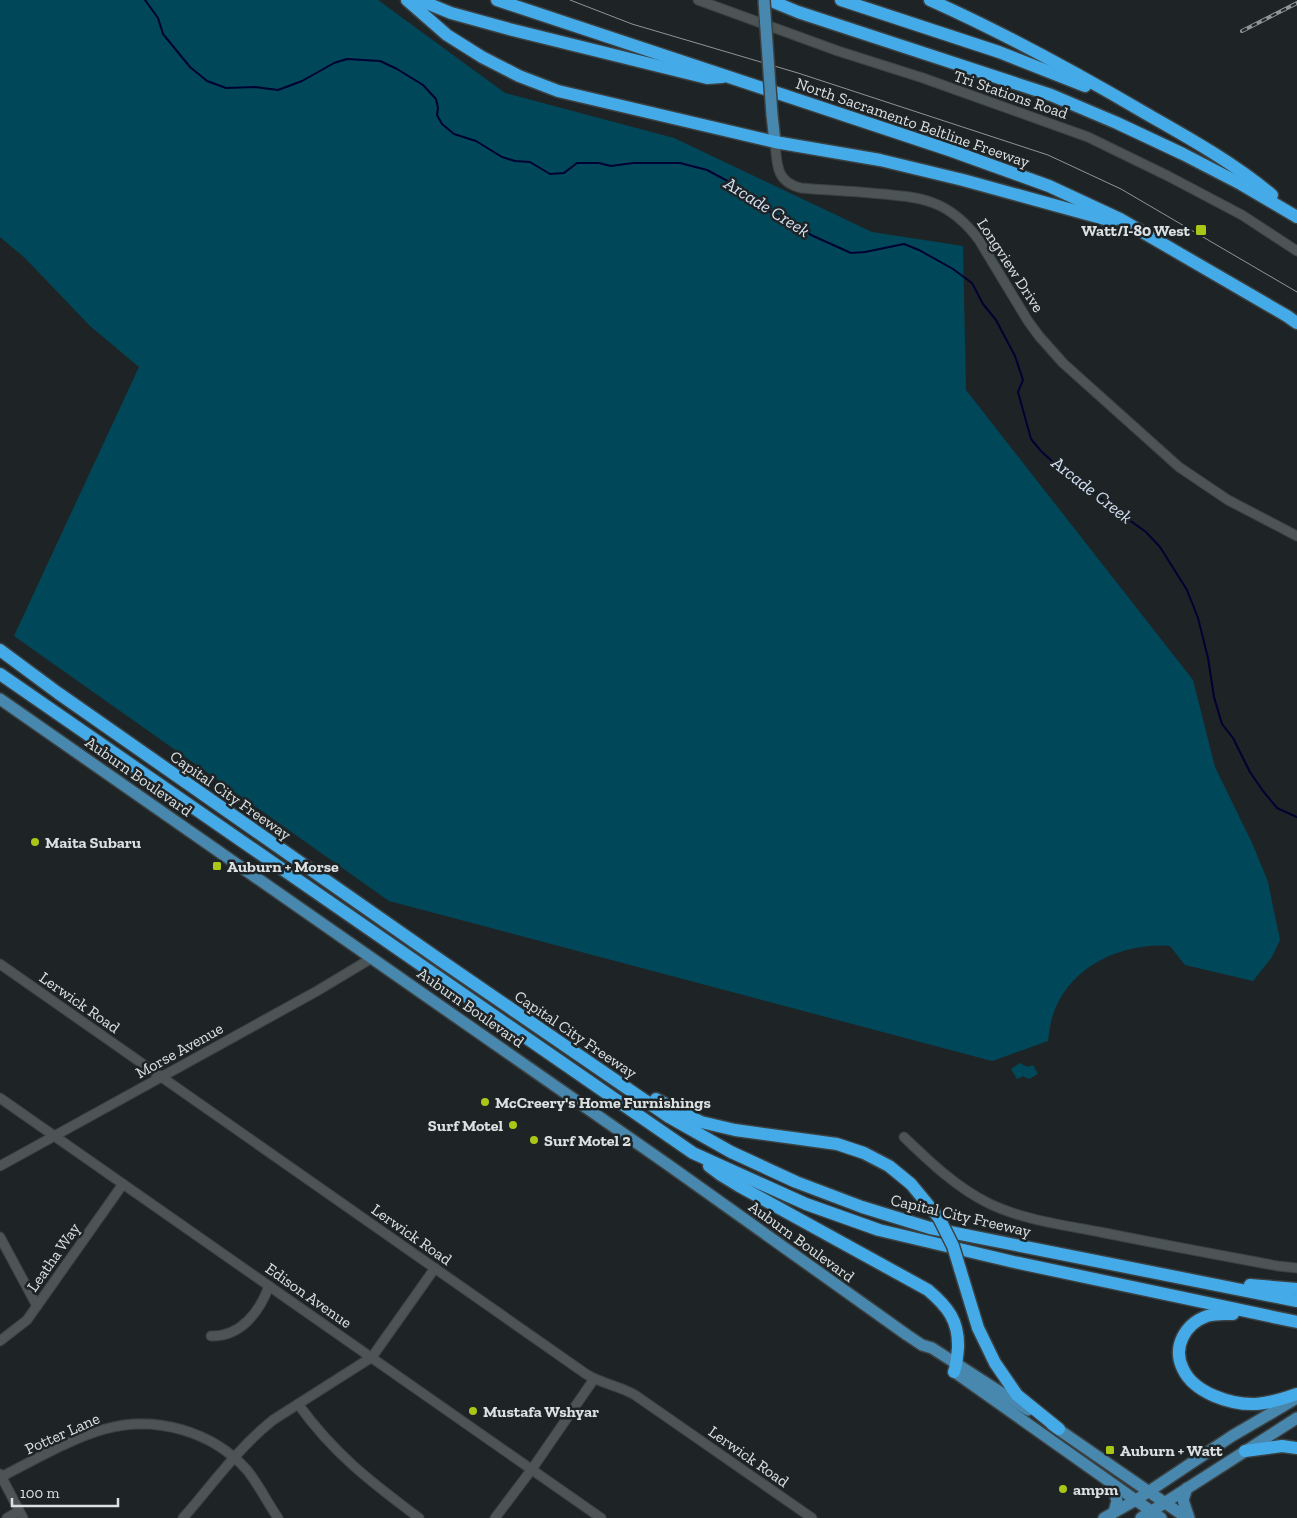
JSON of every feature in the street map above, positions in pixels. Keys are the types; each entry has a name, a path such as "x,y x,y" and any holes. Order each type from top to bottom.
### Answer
{"highway":[{"path":"408,0 447,35 482,57 512,72 558,90 775,142 880,160 1046,202 1138,229"},
{"path":"419,0 451,12 509,29 707,78 730,77"},
{"name":"North Sacramento Beltline Freeway","path":"497,0 1049,186 1138,229 1297,323"},
{"path":"769,0 798,12 1050,95 1117,123 1174,150 1241,184 1297,216"},
{"path":"841,0 999,52 1132,105"},
{"path":"930,0 1025,46 1132,105 1248,175 1297,216"},
{"name":"Capital City Freeway","path":"0,650 90,716 574,1052 669,1117 731,1152 796,1182 862,1207 930,1228 1297,1301"},
{"name":"Capital City Freeway","path":"0,674 693,1153 806,1204 879,1230 1005,1260 1297,1322"},
{"path":"574,1052 668,1106 701,1122 735,1130 837,1144 864,1153 889,1166 911,1184 939,1218 953,1246 978,1328 995,1363 1017,1395 1059,1429"},
{"path":"693,1153 721,1175 739,1186 928,1290 942,1302 953,1317 958,1334 955,1368"},
{"path":"1183,1278 1297,1289"},
{"path":"1260,1314 1220,1314 1208,1316 1190,1326 1185,1332 1180,1346 1179,1354 1183,1370 1200,1388 1231,1401 1255,1404 1276,1401 1297,1394"},
{"path":"1245,1451 1282,1446 1297,1448"}],"main road":[{"name":"Longview Drive","path":"764,0 775,142"},
{"name":"Auburn Boulevard","path":"0,699 667,1164 922,1345 932,1348 955,1368 1136,1500 1146,1515 1161,1518"},
{"name":"Auburn Boulevard","path":"955,1368 1059,1429 1188,1518"},
{"path":"1109,1515 1136,1500 1232,1436 1297,1398"},
{"path":"1146,1515 1297,1418"},
{"path":"1109,1515 1117,1501 1112,1484"},
{"path":"1187,1488 1183,1500 1188,1518"}],"street":[{"name":"Tri Stations Road","path":"698,0 838,51 923,78 1088,137 1242,215 1297,251"},
{"name":"Longview Drive","path":"775,142 779,173 794,187 909,196 932,202 956,215 975,235 1028,321 1050,350 1179,467 1228,500 1297,536"},
{"name":"Morse Avenue","path":"0,1166 317,992 372,958"},
{"name":"Lerwick Road","path":"0,964 594,1379 635,1395 812,1518"},
{"name":"Edison Avenue","path":"0,1098 601,1518"},
{"path":"904,1137 940,1171 970,1193 989,1204 1020,1216 1143,1241 1297,1268"},
{"name":"Leatha Way","path":"0,1341 27,1320 123,1184"},
{"path":"0,1237 37,1306"},
{"path":"183,1518 258,1432 372,1357 435,1268"},
{"path":"211,1336 230,1333 242,1326 254,1314 269,1286"},
{"path":"495,1518 532,1469 594,1379"},
{"path":"298,1404 323,1436 345,1459 419,1518"},
{"name":"Potter Lane","path":"1,1476 91,1433 129,1424 158,1425 187,1431 214,1443 234,1458 255,1481 278,1518"},
{"path":"1,1476 21,1515 7,1518"}],"shaded area":[{"path":"0,0 378,0 505,93 674,138 872,232 963,246 966,390 1193,680 1215,767 1253,845 1268,882 1280,940 1272,957 1253,981 1185,965 1170,946 1151,946 1115,954 1083,972 1069,985 1059,1000 1052,1018 1048,1041 992,1061 389,901 14,636 139,367 90,326 25,258 0,237"},
{"path":"1020,1063 1027,1067 1033,1065 1038,1074 1029,1079 1023,1076 1017,1079 1011,1069"}],"waterway":[{"name":"Arcade Creek","path":"145,0 158,18 163,34 190,67 207,81 226,88 255,87 278,90 302,81 334,63 347,59 380,61 423,85 436,99 437,115 442,124 454,134 476,141 502,157 515,161 530,162 550,174 564,173 577,163 599,163 611,166 633,163 680,163 707,170 733,184 774,215 792,221 811,235 851,253 904,244 953,269 972,283 983,304 996,320 1015,356 1023,380 1018,392 1031,439 1067,475 1088,486 1107,504 1146,532 1160,547 1187,590 1198,618 1208,658 1214,697 1222,724 1233,738 1250,772 1263,791 1277,808 1297,817"}],"tram line":[{"path":"570,0 632,24 798,73 1048,155 1121,189 1297,292"}],"railway":[{"path":"1242,31 1297,3"}],"place":[{"name":"Watt/I-80 West","path":"1201,230"},
{"name":"Maita Subaru","path":"35,842"},
{"name":"Auburn + Morse","path":"217,866"},
{"name":"McCreery's Home Furnishings","path":"485,1102"},
{"name":"Surf Motel","path":"513,1125"},
{"name":"Surf Motel 2","path":"534,1140"},
{"name":"Mustafa Wshyar","path":"473,1411"},
{"name":"Auburn + Watt","path":"1110,1450"},
{"name":"ampm","path":"1063,1489"}]}
